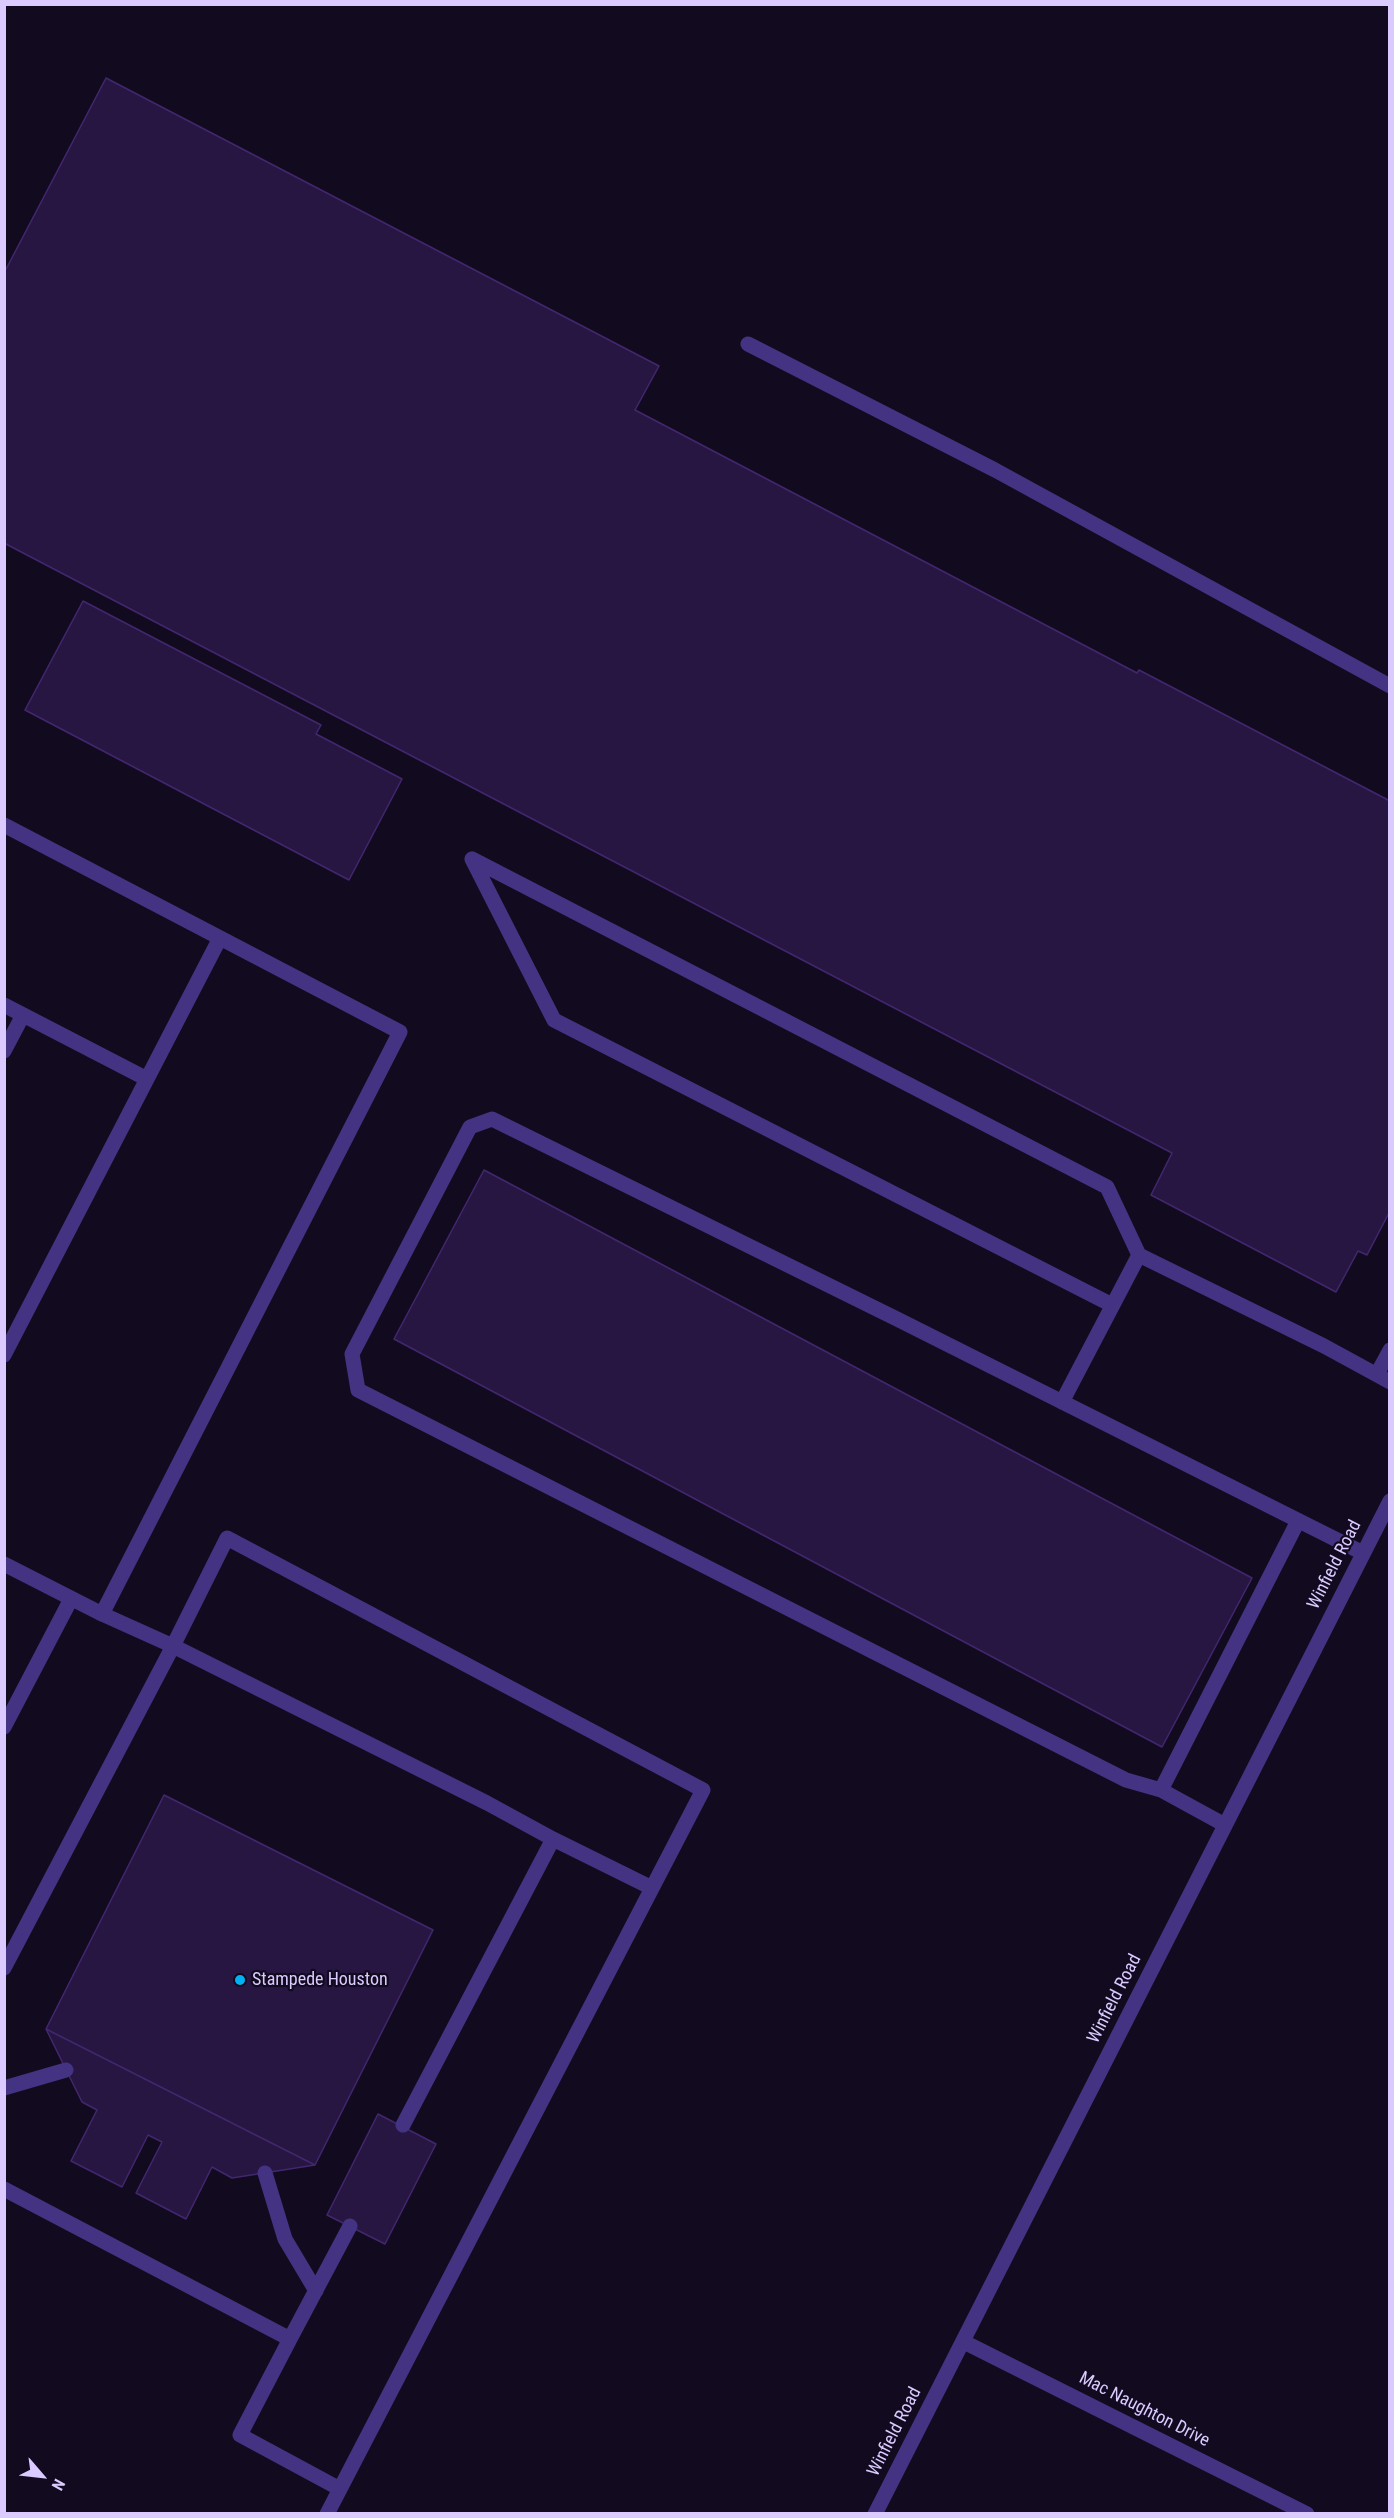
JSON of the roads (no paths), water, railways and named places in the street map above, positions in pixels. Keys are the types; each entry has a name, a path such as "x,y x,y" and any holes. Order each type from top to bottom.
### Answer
{"street":[{"path":"748,344 994,470 1389,686"},
{"path":"4,825 400,1032 102,1614"},
{"path":"1112,1305 554,1020 472,859 1107,1187 1139,1255 1383,1378 1389,1350"},
{"path":"4,1355 220,938"},
{"path":"4,1005 147,1079"},
{"path":"4,1051 23,1015"},
{"path":"1225,1825 1161,1790 1126,1780 358,1390 352,1354 470,1127 492,1119 1363,1553"},
{"path":"1062,1402 1139,1255"},
{"name":"Winfield Road","path":"875,2514 1389,1501"},
{"path":"1161,1790 1298,1521"},
{"path":"4,1968 227,1538 703,1791 327,2514"},
{"path":"4,1564 71,1599 173,1646 652,1888"},
{"path":"4,1727 71,1599"},
{"path":"403,2125 553,1839"},
{"path":"4,2088 66,2070"},
{"path":"265,2173 285,2239 316,2291"},
{"path":"4,2188 290,2339"},
{"path":"340,2489 240,2435 350,2226"},
{"name":"Mac Naughton Drive","path":"964,2342 1307,2514"}],"place":[{"name":"Stampede Houston","path":"240,1980"}]}
